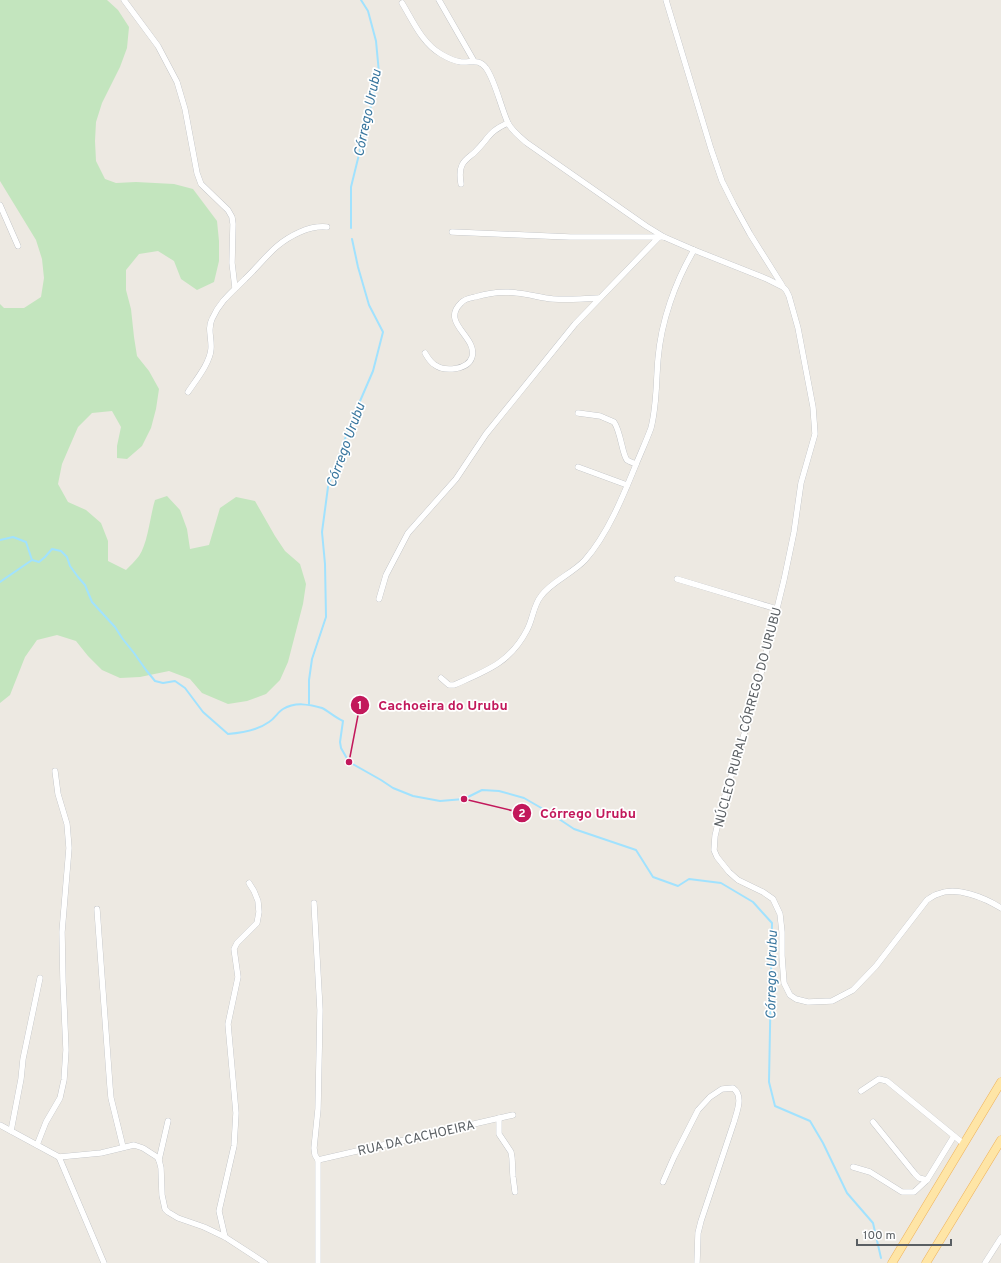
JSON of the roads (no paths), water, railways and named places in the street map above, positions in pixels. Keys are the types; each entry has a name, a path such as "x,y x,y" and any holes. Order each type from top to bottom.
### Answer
{"main road":[{"path":"892,1263 1001,1082"},
{"path":"926,1263 1001,1140"}],"street":[{"path":"124,0 158,46 177,82 185,109 197,173 201,184 228,210 232,217 232,263 235,288"},
{"path":"439,0 474,61 486,68 491,77 510,127 527,143 661,237 767,279 783,287"},
{"name":"NÚCLEO RURAL CÓRREGO DO URUBU","path":"666,0 710,149 722,181 744,223 789,296 798,328 813,407 815,434 802,483 790,554 777,609 750,715 721,808 715,836 714,850 717,858 738,880 768,894 776,904 780,914 782,932 782,974 784,983 790,995 796,999 808,1002 832,1001 853,990 876,966 927,900 939,893 960,893 976,896 1001,908"},
{"path":"402,3 421,36 431,47 448,58 461,62 474,61"},
{"path":"461,184 460,174 462,166 477,151 488,136 497,128 508,123"},
{"path":"0,206 18,246"},
{"path":"188,392 200,375 210,355 211,320 222,301 280,243 307,229 314,227 326,227"},
{"path":"452,232 570,237 661,237"},
{"path":"379,599 386,575 408,533 456,479 486,434 575,324 599,298 661,237"},
{"path":"441,678 449,685 454,685 495,667 513,651 528,628 536,603 547,588 583,562 596,547 606,530 627,485 650,429 655,410 658,358 662,332 677,285 694,250"},
{"path":"425,353 435,366 445,369 459,368 468,364 472,358 472,351 469,342 458,328 454,315 456,308 462,302 470,298 502,292 518,293 552,299 599,298"},
{"path":"578,413 600,416 614,422 620,434 624,455 630,462 636,464"},
{"path":"578,467 627,485"},
{"path":"677,579 777,609"},
{"path":"38,1145 46,1122 63,1091 64,1080 66,1036 62,932 68,842 67,824 58,794 55,771"},
{"path":"226,1237 218,1211 233,1151 235,1133 236,1113 228,1033 231,1009 238,977 234,949 237,943 257,922 259,912 258,901 249,883"},
{"path":"314,903 320,1010 318,1109 314,1148 315,1155 318,1160 318,1263"},
{"path":"96,909 111,1092 123,1147"},
{"path":"11,1131 21,1079 23,1059 40,978"},
{"path":"861,1091 879,1079 887,1081 964,1144"},
{"path":"663,1182 698,1110 710,1096 722,1089 733,1088 737,1091 739,1096 739,1105 698,1233 697,1263"},
{"name":"RUA DA CACHOEIRA","path":"318,1160 513,1115"},
{"path":"499,1118 499,1134 512,1158 512,1173 515,1192"},
{"path":"168,1121 159,1160 161,1168 162,1195 165,1209 178,1218 204,1227 226,1237 264,1263"},
{"path":"874,1122 918,1178 927,1180"},
{"path":"0,1125 59,1157 100,1153 134,1145 143,1148 159,1160"},
{"path":"853,1167 870,1172 902,1192 914,1192 927,1180 954,1136"},
{"path":"59,1157 104,1263"},
{"path":"985,1263 1001,1238"}],"waterway":[{"name":"Córrego Urubu","path":"351,228 351,187 379,73 376,41 368,11 361,0"},
{"name":"Córrego Urubu","path":"309,704 309,680 312,659 326,617 325,564 322,532 328,487 351,422 373,371 383,332 369,305 352,239"},
{"name":"Córrego Urubu","path":"0,540 13,537 26,542 32,560 39,562 52,549 61,551 67,557 70,566 85,585 92,602 115,627 155,681 163,683 175,681 185,688 203,712 228,734 244,732 265,725 283,709 292,705 312,705 322,708 343,721 340,742 341,748 349,762 393,788 413,796 440,801 464,799 482,790 499,791 524,798 574,829 636,850 653,877 678,886 689,879 721,883 753,902 772,923 769,1082 775,1106 810,1121 823,1143 847,1193 873,1223 881,1258"},
{"name":"Córrego Urubu","path":"0,582 32,560"}],"place":[{"name":"Cachoeira do Urubu","path":"349,762"},
{"name":"Córrego Urubu","path":"464,799"}]}
